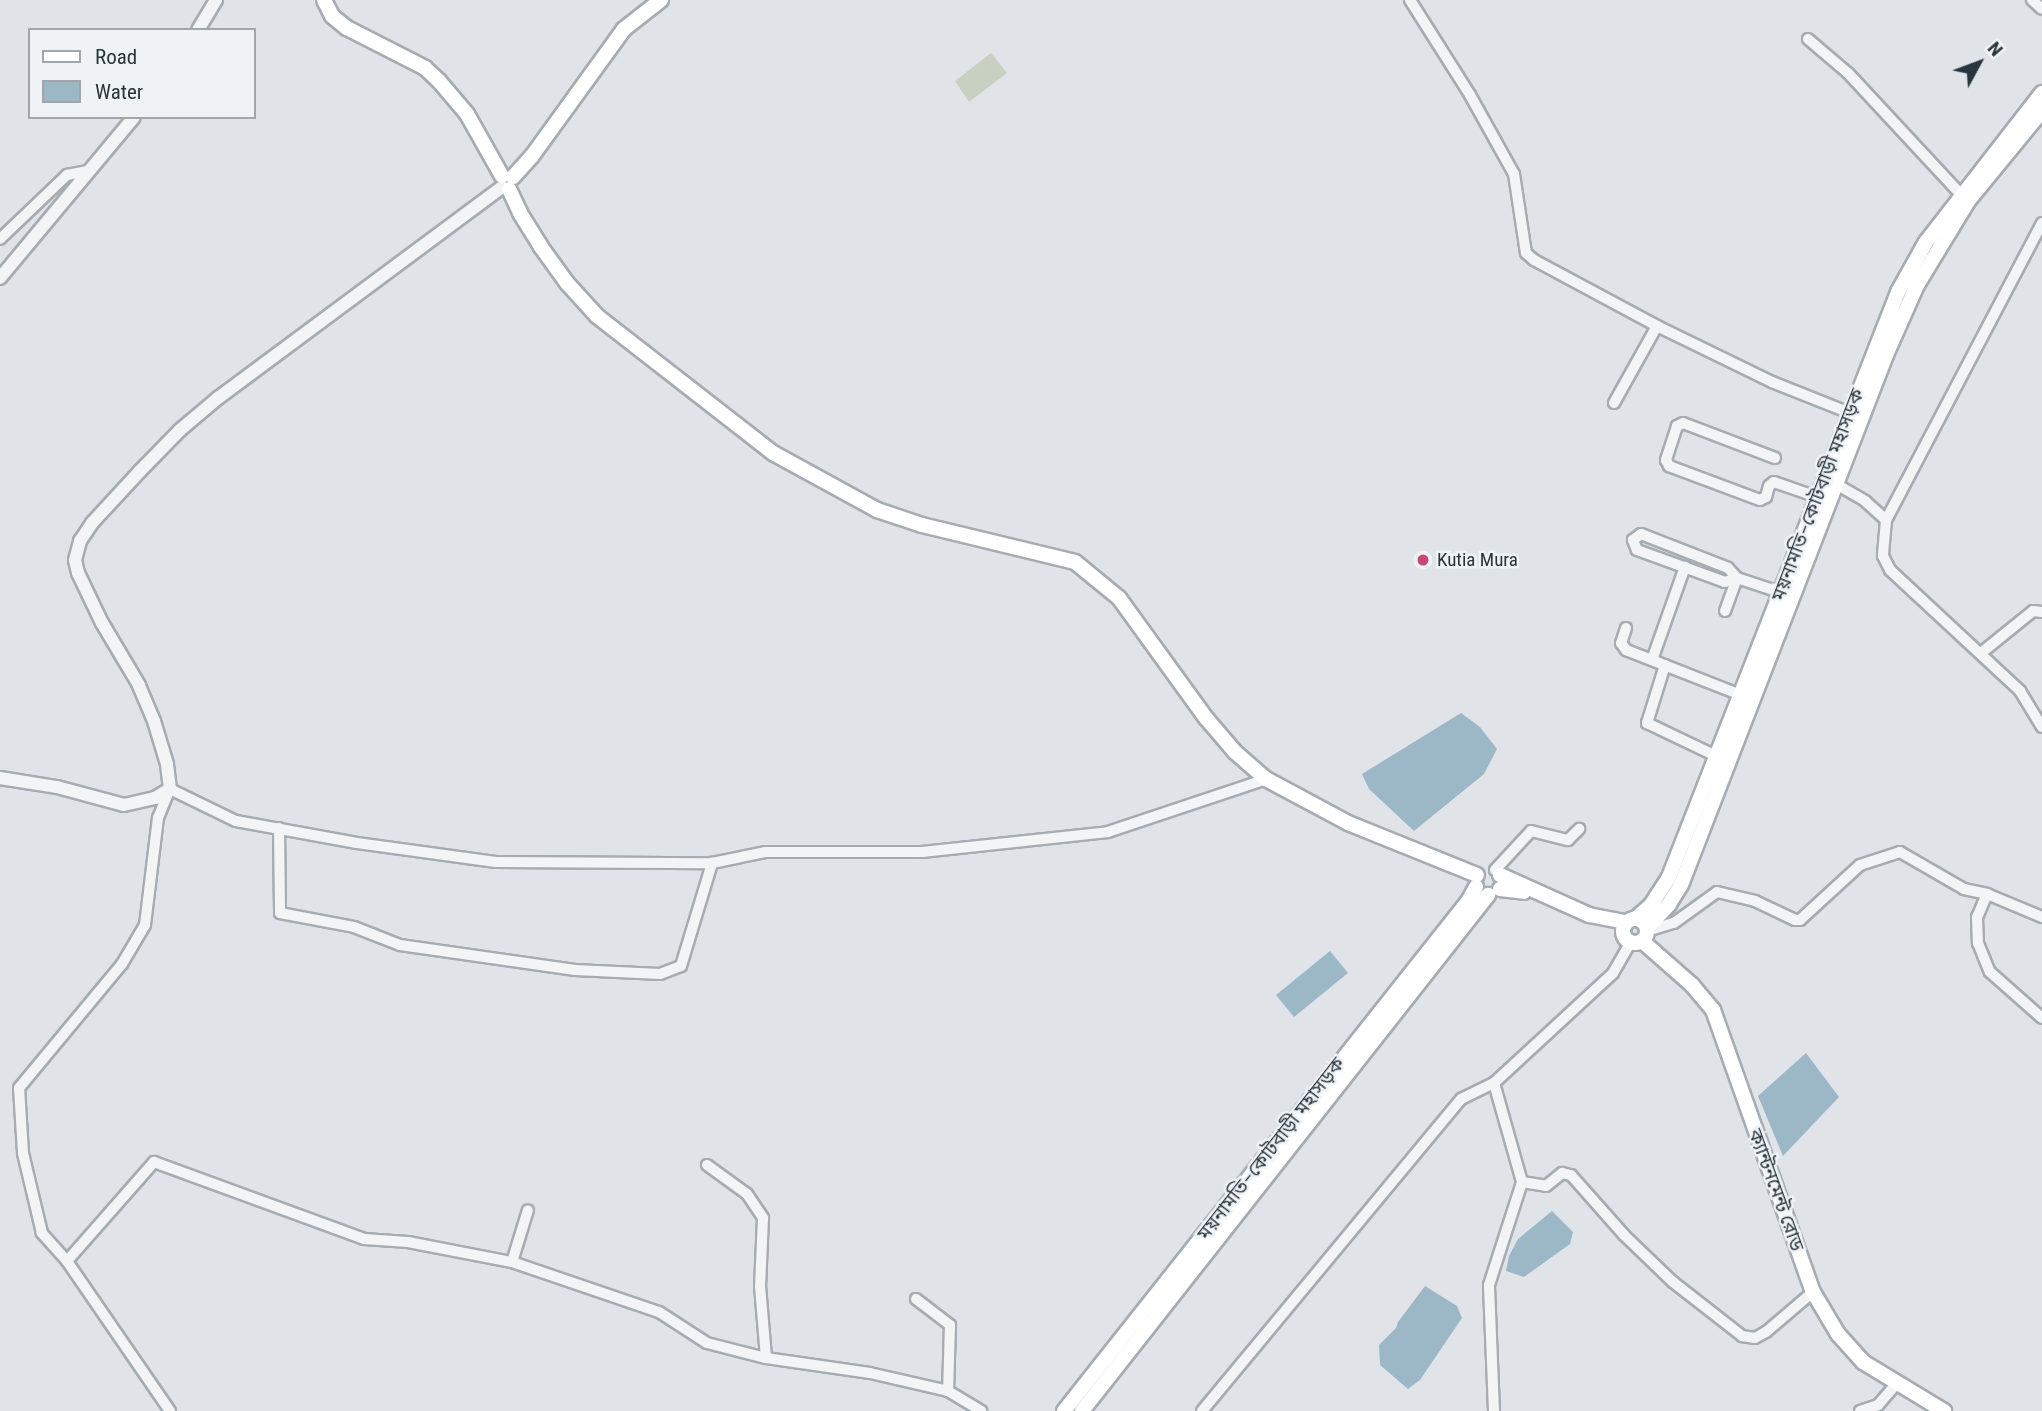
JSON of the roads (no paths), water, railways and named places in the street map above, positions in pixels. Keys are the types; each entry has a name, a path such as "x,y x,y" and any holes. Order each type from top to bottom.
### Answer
{"main road":[{"path":"324,0 332,16 347,28 425,68 439,81 467,114 541,247 567,283 597,316 773,453 877,510 922,525 1075,562 1119,598 1206,718 1235,752 1266,779 1348,823 1489,882 1636,931"},
{"path":"506,182 532,156 624,29 662,0"},
{"name":"ময়নামতি–কোটবাড়ী মহাসড়ক","path":"1964,198 2042,93"},
{"name":"ময়নামতি–কোটবাড়ী মহাসড়ক","path":"1636,931 1669,877 1741,695 1836,484 1855,415 1898,292 1926,242 2042,111"},
{"name":"ময়নামতি–কোটবাড়ী মহাসড়ক","path":"1636,931 1669,904 1681,885 1787,595 1818,498 1855,415"},
{"name":"ময়নামতি–কোটবাড়ী মহাসড়ক","path":"1082,1411 1469,900 1489,882"},
{"name":"ক্যান্টনমেন্ট রোড","path":"1636,931 1692,985 1713,1010 1813,1292 1846,1344 1863,1362 1944,1411"},
{"name":"ময়নামতি–কোটবাড়ী মহাসড়ক","path":"1064,1411 1214,1234"}],"street":[{"path":"199,28 216,0"},
{"path":"1410,0 1470,95 1514,174 1526,253 1534,260 1657,326 1772,382 1855,415"},
{"path":"2032,0 2042,9"},
{"path":"1808,39 1874,100 1964,198"},
{"path":"0,278 132,119"},
{"path":"0,239 67,175 87,171"},
{"path":"170,1411 67,1261 42,1233 23,1153 19,1088 122,964 145,925 158,818 170,789 163,749 139,685 102,623 78,573 75,560 80,541 92,523 164,446 218,398 506,182"},
{"path":"2042,223 1886,520 1883,556 1890,570 2020,691 2042,727"},
{"path":"1614,403 1657,326"},
{"path":"1775,458 1684,423 1677,426 1667,460 1669,466 1760,500 1766,497 1769,486 1774,482 1818,498"},
{"path":"1836,484 1865,501 1886,520"},
{"path":"1737,578 1725,582 1637,550 1633,540 1641,534 1728,568 1737,578 1787,595"},
{"path":"1652,660 1685,567"},
{"path":"1725,611 1737,578"},
{"path":"1981,653 2033,611 2042,612"},
{"path":"1626,628 1623,647 1741,695"},
{"path":"1665,665 1647,723 1716,756"},
{"path":"0,778 57,787 124,806 155,798 170,789"},
{"path":"170,789 236,821 496,862 712,863 765,852 922,852 1108,832 1266,779"},
{"path":"279,828 280,913 354,927 400,945 575,970 660,974 681,966 712,863"},
{"path":"1489,882 1527,833 1535,831 1568,841 1579,829"},
{"path":"1202,1411 1461,1099 1494,1083 1613,973 1636,931 1674,923 1717,892 1755,901 1795,920 1800,919 1860,865 1900,852 1964,889 1987,894 2042,917"},
{"path":"1987,894 1977,917 1978,943 1990,972 2042,1018"},
{"path":"1494,1083 1522,1182 1489,1285 1494,1411"},
{"path":"67,1261 155,1161 365,1239 408,1242 512,1262 659,1312 707,1343 766,1358 870,1373 948,1391 981,1411"},
{"path":"707,1165 747,1194 763,1218 760,1286 766,1358"},
{"path":"1522,1182 1546,1186 1562,1173 1571,1175 1624,1235 1673,1282 1742,1336 1755,1338 1766,1332 1813,1292"},
{"path":"512,1262 528,1210"},
{"path":"916,1299 950,1325 948,1391"},
{"path":"1860,1411 1878,1405 1896,1384"}],"water":[{"path":"1461,713 1480,727 1497,749 1484,774 1414,831 1369,789 1362,774"},
{"path":"1330,951 1348,973 1294,1017 1276,995"},
{"path":"1806,1053 1839,1097 1783,1156 1758,1096"},
{"path":"1552,1211 1573,1232 1570,1244 1524,1277 1506,1271 1509,1256 1518,1239"},
{"path":"1425,1286 1457,1306 1462,1318 1420,1380 1408,1389 1380,1365 1379,1345 1396,1328"}],"place":[{"name":"Kutia Mura","path":"1423,560"}]}
